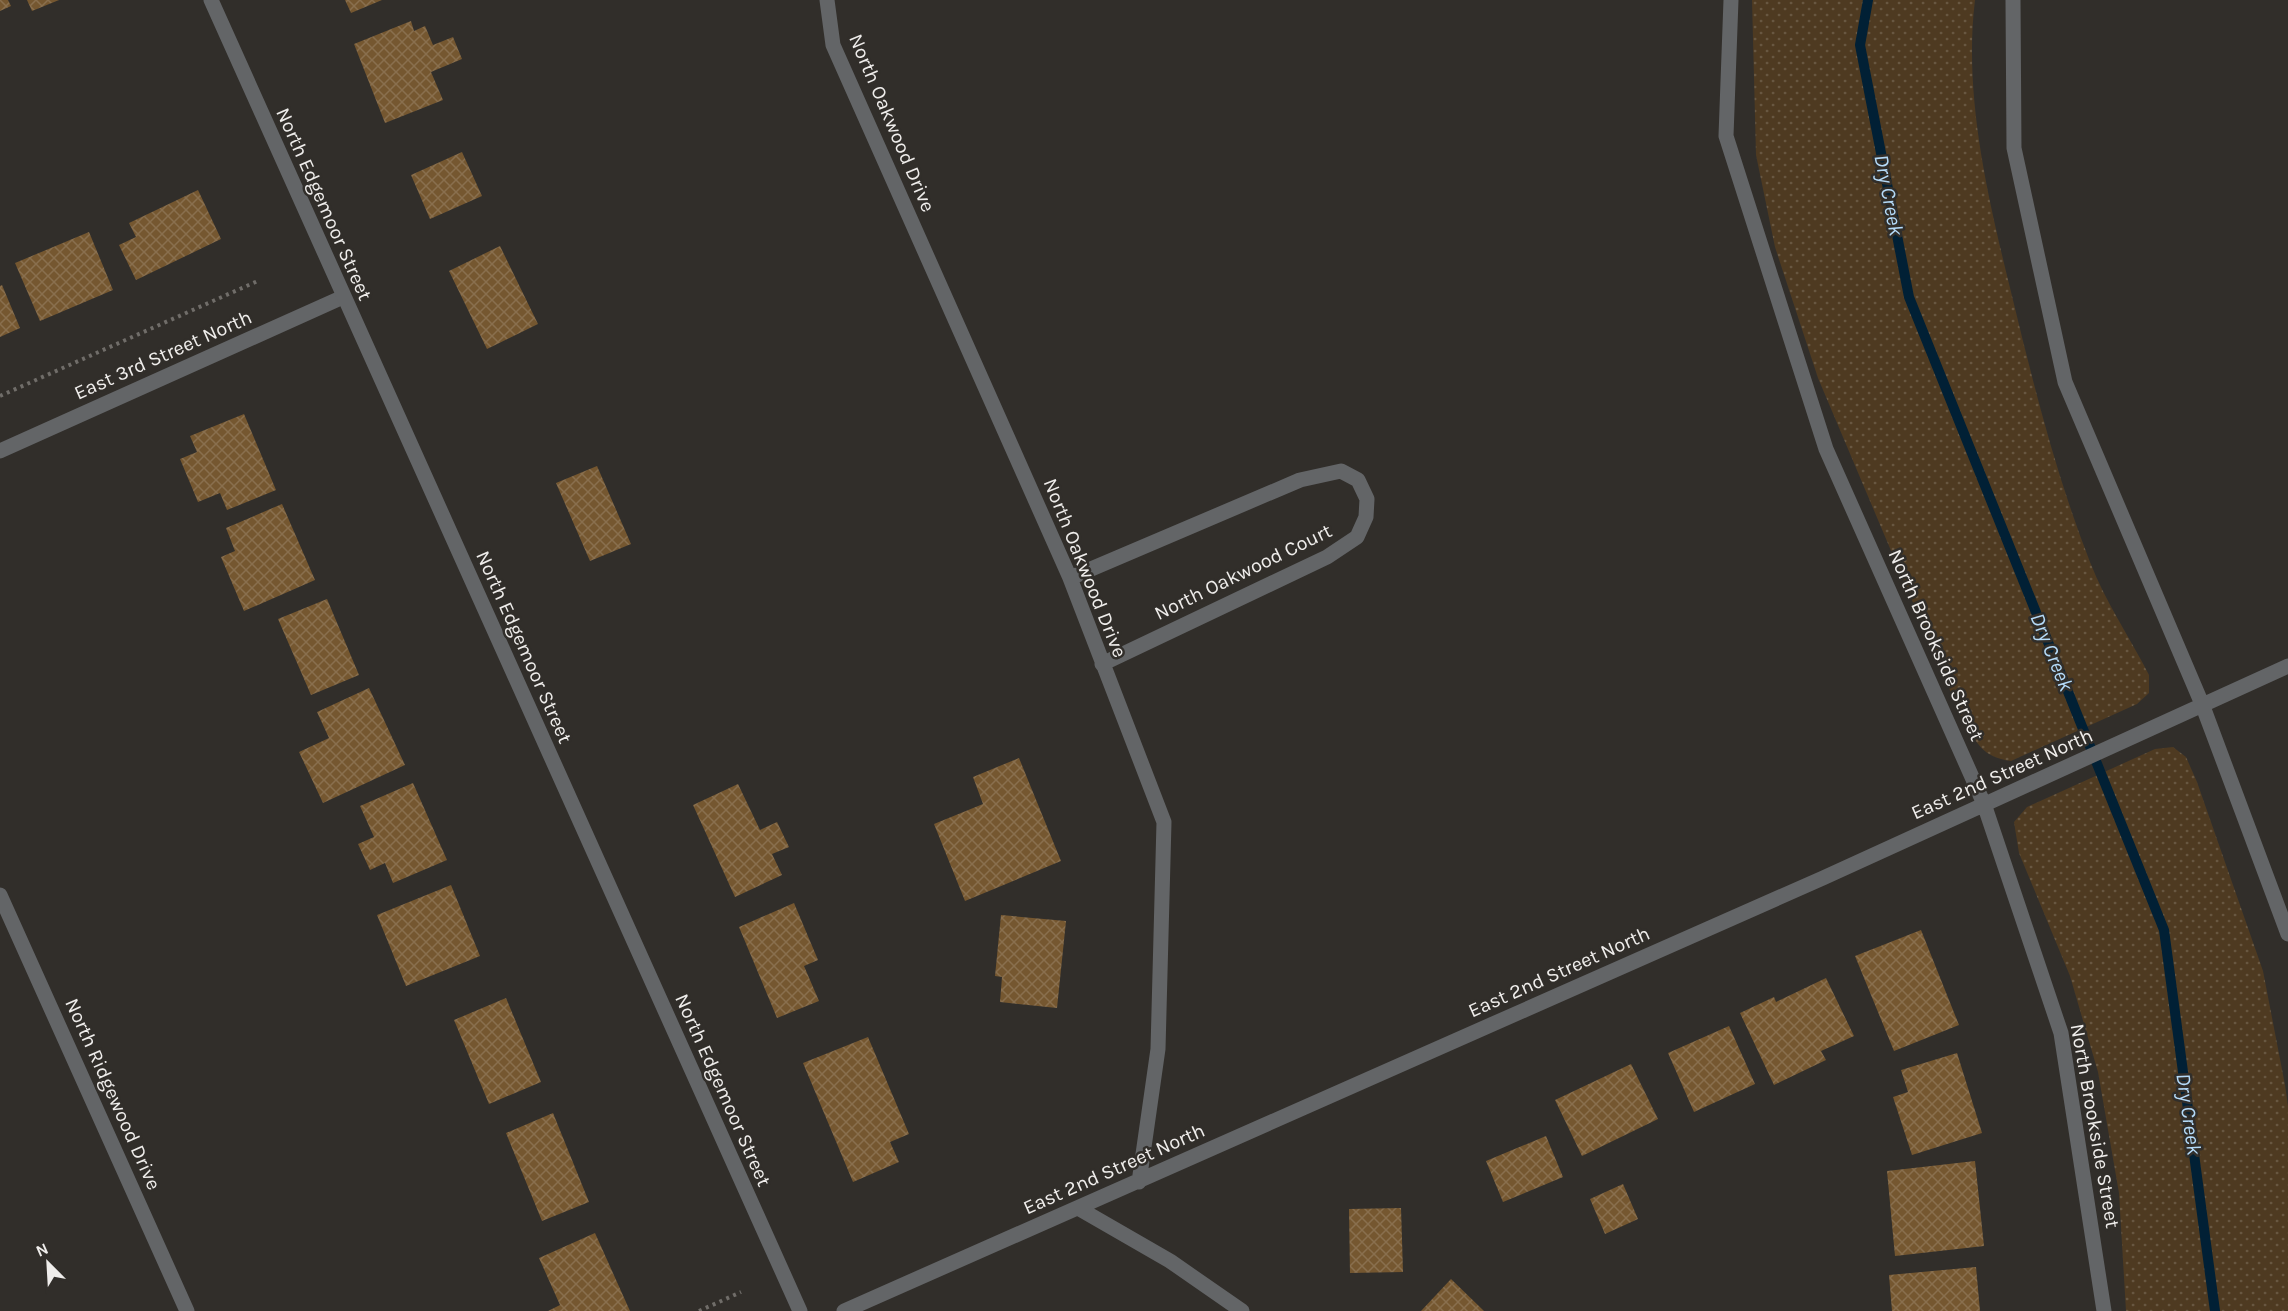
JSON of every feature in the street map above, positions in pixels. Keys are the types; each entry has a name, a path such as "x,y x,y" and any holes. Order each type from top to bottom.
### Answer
{"street":[{"name":"North Edgemoor Street","path":"211,0 800,1311"},
{"name":"North Oakwood Drive","path":"827,0 834,45 1070,578 1164,822 1158,1049 1139,1182"},
{"name":"North Brookside Street","path":"1731,0 1726,136 1826,449 1984,804 2061,1033 2104,1311"},
{"path":"2013,0 2014,148 2066,382 2202,704 2288,934"},
{"name":"East 3rd Street North","path":"0,451 343,297"},
{"name":"North Oakwood Court","path":"1070,578 1299,480 1341,471 1358,480 1367,499 1366,517 1357,537 1327,557 1102,663"},
{"name":"East 2nd Street North","path":"844,1311 1139,1182 2019,789 2288,666"},
{"name":"North Ridgewood Drive","path":"0,895 187,1311"},
{"path":"1078,1209 1170,1260 1242,1311"}],"path":[{"path":"0,396 260,280"},
{"path":"699,1311 741,1292"}],"shaded area":[{"path":"1752,0 1975,0 1972,74 1980,149 1995,224 2046,430 2096,577 2149,675 2149,693 2137,704 2011,761 1987,753 1977,743 1963,721 1818,378 1775,247 1756,155"},
{"path":"2173,747 2186,757 2197,782 2263,971 2288,1106 2288,1311 2126,1311 2119,1193 2098,1072 2070,976 2019,853 2014,822 2027,807 2155,749"}],"building":[{"path":"0,0 8,0 11,6 0,11"},
{"path":"27,0 59,0 32,11"},
{"path":"345,0 382,0 351,13"},
{"path":"411,21 414,31 425,26 433,45 453,37 462,59 431,72 443,100 385,123 354,44"},
{"path":"462,152 482,196 430,219 411,175"},
{"path":"198,190 221,239 136,280 119,245 136,237 129,223"},
{"path":"89,232 113,290 40,321 15,263"},
{"path":"500,246 538,324 487,349 449,271"},
{"path":"2,285 20,328 0,337 0,286"},
{"path":"244,414 276,490 227,510 220,493 198,502 180,459 197,452 190,436"},
{"path":"597,466 631,544 590,561 556,483"},
{"path":"282,504 315,580 244,611 221,557 235,551 226,528"},
{"path":"327,599 359,675 311,695 278,619"},
{"path":"369,688 405,765 323,803 299,752 329,738 317,712"},
{"path":"1019,758 1061,861 965,901 934,824 983,804 973,777"},
{"path":"413,783 447,860 393,883 385,863 370,870 358,844 374,837 360,806"},
{"path":"738,784 760,830 777,822 789,847 772,854 782,875 735,897 693,805"},
{"path":"451,885 480,956 406,986 377,915"},
{"path":"794,903 818,960 804,966 819,1001 777,1018 739,927"},
{"path":"1001,915 1066,921 1057,1008 1000,1002 1002,977 995,976"},
{"path":"1921,930 1959,1025 1894,1051 1855,956"},
{"path":"1826,978 1854,1036 1821,1051 1826,1060 1774,1085 1740,1013 1774,997 1776,1002"},
{"path":"506,998 541,1082 489,1104 454,1020"},
{"path":"1729,1026 1755,1084 1694,1112 1668,1053"},
{"path":"868,1037 909,1134 890,1142 899,1162 853,1182 803,1063"},
{"path":"1957,1053 1982,1133 1912,1155 1893,1097 1908,1092 1901,1070"},
{"path":"1631,1064 1658,1119 1582,1156 1555,1100"},
{"path":"553,1113 589,1202 542,1221 506,1133"},
{"path":"1546,1136 1563,1177 1503,1202 1486,1161"},
{"path":"1975,1161 1984,1246 1895,1256 1887,1171"},
{"path":"1623,1184 1638,1219 1605,1234 1590,1199"},
{"path":"1401,1208 1403,1272 1350,1273 1349,1209"},
{"path":"595,1233 630,1311 548,1311 560,1305 539,1258"},
{"path":"1976,1267 1980,1311 1892,1311 1889,1275"},
{"path":"1451,1279 1484,1311 1421,1311"}],"waterway":[{"name":"Dry Creek","path":"1868,0 1860,45 1909,297 2164,930 2215,1311"}]}
